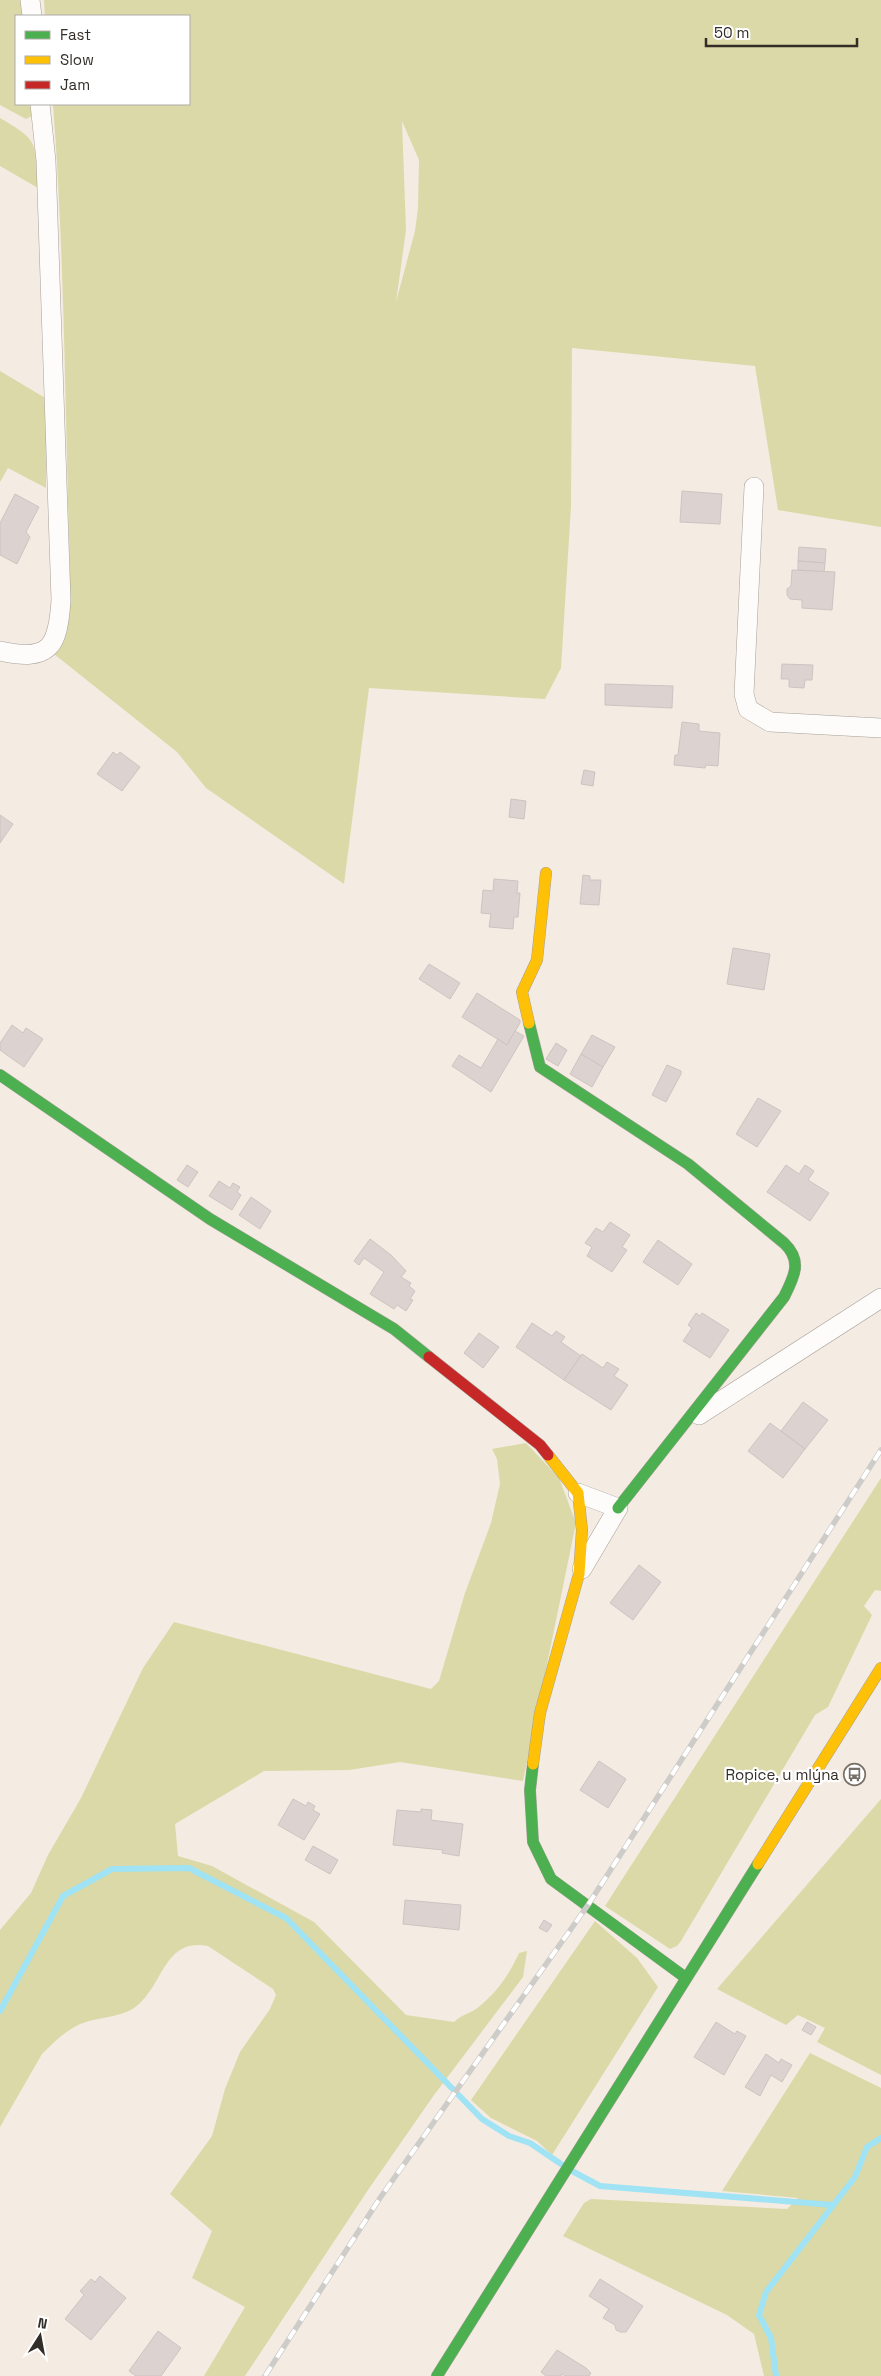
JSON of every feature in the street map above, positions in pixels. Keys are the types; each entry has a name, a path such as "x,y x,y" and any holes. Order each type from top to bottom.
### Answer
{"street":[{"path":"30,0 32,15"},
{"path":"0,651 26,656 38,654 48,647 56,635 60,617 47,171 40,105"},
{"path":"754,487 744,694 748,709 770,722 881,728"},
{"path":"546,872 537,960 522,992 540,1067 615,1115 735,1198 776,1237 789,1246 796,1260 796,1273 784,1297 618,1508 579,1574"},
{"path":"0,1075 210,1219 394,1329 540,1445 578,1493 618,1508"},
{"path":"687,1422 881,1298"},
{"path":"578,1493 582,1530 579,1574 540,1713 530,1790 533,1842 551,1879 686,1978"},
{"path":"437,2376 881,1668"}],"shaded area":[{"path":"0,0 23,0 25,15 15,15 15,105 34,105 32,116 26,119 0,105"},
{"path":"44,0 881,0 881,527 778,510 755,366 572,348 571,506 561,668 545,699 369,688 344,884 206,788 177,752 54,654 69,603 70,573 57,163 53,105 190,105 190,15 45,15","holes":["402,121 419,160 418,208 415,231 396,302 406,230"]},
{"path":"0,118 23,133 33,145 38,188 0,166"},
{"path":"0,371 47,399 46,488 8,468 0,482"},
{"path":"526,1443 559,1478 576,1523 523,1781 400,1762 349,1770 264,1771 175,1824 178,1856 212,1866 314,1922 406,2015 454,2022 478,2008 487,2000 512,1968 519,1953 527,1951 523,1977 434,2095 368,2190 245,2376 204,2376 245,2307 192,2278 212,2231 170,2194 212,2136 225,2089 240,2052 270,2009 276,1995 273,1989 208,1946 193,1945 182,1949 173,1956 144,1999 134,2008 123,2013 80,2024 47,2049 42,2054 0,2127 0,1930 31,1893 48,1855 81,1798 143,1668 174,1622 431,1689 439,1681 465,1593 491,1523 500,1484 497,1459 492,1449"},
{"path":"881,1478 881,1591 875,1590 864,1606 872,1615 828,1707 815,1715 681,1941 677,1946 670,1949 605,1906"},
{"path":"881,1799 881,2075 817,2042 825,2028 798,2015 786,2025 717,1989"},
{"path":"595,1921 637,1958 658,1987 552,2155 537,2141 491,2118 471,2100"},
{"path":"810,2053 881,2088 881,2376 764,2376 754,2334 727,2315 563,2236 584,2203 591,2199 787,2209 798,2198 722,2191"}],"building":[{"path":"682,491 722,494 720,524 680,522"},
{"path":"15,494 39,507 26,532 30,537 17,564 0,555 0,523"},
{"path":"799,547 826,549 825,563 798,561"},
{"path":"798,561 825,563 824,572 798,570"},
{"path":"792,570 835,572 832,610 802,608 802,600 790,599 787,595 787,589 791,586"},
{"path":"782,664 813,665 812,680 805,680 804,688 789,687 789,679 781,679"},
{"path":"605,684 673,686 672,708 605,705"},
{"path":"682,722 699,724 699,731 720,733 718,766 706,765 705,768 674,765 675,755 678,755"},
{"path":"113,752 117,755 120,752 140,767 122,791 97,774"},
{"path":"584,770 595,772 593,786 581,784"},
{"path":"511,799 526,801 524,819 509,817"},
{"path":"0,815 13,824 0,843"},
{"path":"583,875 590,876 590,880 601,880 599,905 580,904"},
{"path":"494,879 518,881 517,893 520,893 518,917 514,917 513,929 489,927 491,914 481,913 483,890 493,891"},
{"path":"733,948 770,954 764,990 727,984"},
{"path":"429,964 460,983 450,999 419,979"},
{"path":"477,993 520,1020 507,1045 462,1017"},
{"path":"12,1025 23,1033 26,1028 43,1039 24,1067 0,1050 0,1043"},
{"path":"515,1031 524,1036 491,1092 452,1066 459,1055 481,1068 498,1039 507,1045"},
{"path":"592,1035 615,1047 603,1067 581,1054"},
{"path":"556,1043 567,1050 558,1066 546,1059"},
{"path":"581,1054 603,1067 592,1087 570,1074"},
{"path":"667,1065 681,1071 681,1074 666,1102 652,1095"},
{"path":"758,1098 781,1111 757,1147 736,1134"},
{"path":"187,1165 198,1172 188,1187 177,1180"},
{"path":"786,1165 799,1174 805,1165 814,1171 808,1180 829,1193 810,1221 767,1192"},
{"path":"219,1181 230,1188 233,1183 240,1187 237,1192 241,1195 232,1210 209,1196"},
{"path":"251,1197 271,1211 260,1229 239,1215"},
{"path":"610,1222 630,1235 622,1247 627,1250 612,1272 587,1256 592,1247 585,1243 596,1228 603,1232"},
{"path":"370,1239 391,1255 406,1271 401,1277 411,1283 409,1286 415,1291 410,1299 413,1300 406,1311 397,1305 394,1309 370,1294 384,1272 364,1258 359,1265 354,1261"},
{"path":"658,1240 692,1264 678,1285 643,1262"},
{"path":"696,1313 700,1316 702,1313 729,1330 710,1358 683,1341 692,1328 688,1325"},
{"path":"532,1323 552,1336 556,1331 565,1337 561,1342 581,1356 564,1380 516,1347"},
{"path":"479,1333 499,1347 483,1368 464,1353"},
{"path":"582,1354 603,1368 607,1362 619,1369 614,1376 628,1385 611,1410 564,1380"},
{"path":"803,1402 828,1420 805,1449 781,1431"},
{"path":"770,1423 805,1449 783,1478 748,1451"},
{"path":"639,1565 661,1582 633,1620 610,1603"},
{"path":"599,1761 626,1779 608,1808 580,1790"},
{"path":"293,1799 306,1806 308,1802 315,1806 313,1810 320,1814 304,1840 278,1825"},
{"path":"421,1809 432,1810 431,1820 463,1824 459,1856 442,1853 443,1850 393,1845 397,1810 421,1812"},
{"path":"313,1846 338,1860 330,1874 305,1860"},
{"path":"405,1900 461,1905 459,1930 403,1924"},
{"path":"544,1920 552,1925 547,1932 539,1928"},
{"path":"716,2022 735,2034 737,2031 746,2036 724,2075 694,2057"},
{"path":"807,2022 816,2027 811,2035 802,2030"},
{"path":"766,2054 779,2063 781,2059 792,2065 782,2082 771,2075 760,2096 745,2087"},
{"path":"100,2276 126,2298 91,2340 65,2319 84,2295 80,2291 91,2279 95,2282"},
{"path":"600,2279 643,2306 626,2332 616,2330 615,2325 603,2318 609,2309 589,2296"},
{"path":"158,2331 181,2348 161,2376 136,2376 129,2371"},
{"path":"557,2350 586,2368 591,2373 589,2376 565,2376 562,2374 561,2376 546,2376 541,2372"}],"waterway":[{"path":"0,2011 63,1896 112,1869 189,1868 286,1918 482,2119 509,2136 530,2143 561,2164"},
{"path":"776,2376 771,2338 759,2315 766,2292 855,2177 867,2147 881,2138"},
{"path":"572,2171 600,2186 833,2205"}],"railway":[{"path":"265,2376 380,2198 588,1905 881,1450"}],"traffic: fast":[{"path":"529,1023 540,1067 688,1164 784,1243 790,1250 795,1263 791,1283 784,1297 618,1508"},
{"path":"0,1075 210,1219 394,1329 429,1357"},
{"path":"533,1764 530,1790 533,1842 551,1879 686,1978"},
{"path":"437,2376 758,1864"}],"traffic: slow":[{"path":"529,1023 522,992 537,960 546,873"},
{"path":"533,1764 540,1713 579,1574 582,1530 578,1493 548,1455"},
{"path":"758,1864 881,1668"}],"traffic: jam":[{"path":"429,1357 540,1445 548,1455"}],"place":[{"name":"Ropice, u mlýna","path":"855,1774"}]}
